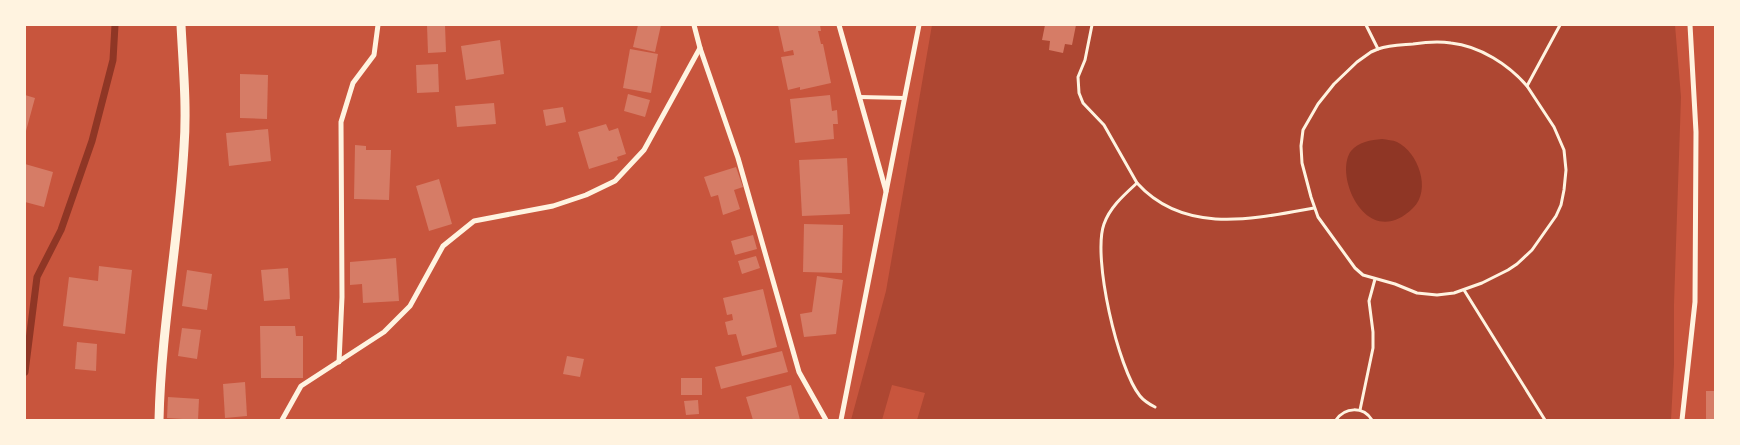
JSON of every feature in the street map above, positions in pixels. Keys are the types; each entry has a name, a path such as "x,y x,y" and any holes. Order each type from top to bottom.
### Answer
{"street":[{"path":"159,420 160,377 184,146 182,25"},
{"path":"339,362 342,297 341,122 353,83 374,55 378,25"},
{"path":"694,25 700,48 738,158 799,372 826,420"},
{"path":"839,25 886,192"},
{"path":"841,420 918,25"},
{"path":"1682,420 1695,302 1696,132 1690,25"},
{"path":"282,420 301,386 384,332 410,306 443,246 474,221 552,206 586,195 615,181 644,150 700,48"}],"lane":[{"path":"860,97 904,98"}],"path":[{"path":"1092,25 1085,60 1078,77 1083,103 1107,129 1137,183 1146,193 1170,209 1217,220 1263,217 1314,208"},
{"path":"1366,25 1378,49"},
{"path":"1527,86 1560,25"},
{"path":"1428,42 1459,44 1504,64 1527,86 1554,127 1564,150 1566,178 1561,205 1552,222 1532,250 1517,264 1493,278 1464,290 1444,295 1425,295 1363,274 1355,268 1322,223 1314,208 1302,163 1301,146 1304,130 1318,104 1334,84 1365,55 1378,49 1391,45 1428,42"},
{"path":"1137,183 1112,207 1104,223 1100,240 1100,258 1113,331 1133,385 1139,395 1155,407"},
{"path":"1360,410 1373,348 1369,301 1375,278"},
{"path":"1464,290 1546,420"},
{"path":"1336,420 1342,413 1349,410 1360,410 1372,420"}],"shaded area":[{"path":"932,25 1675,25 1681,97 1671,420 917,420 925,393 892,385 882,420 851,420 886,291"},
{"path":"1382,139 1395,141 1411,154 1420,172 1422,182 1419,200 1413,208 1396,219 1381,221 1368,216 1358,205 1351,191 1347,176 1347,162 1351,151 1357,145"}],"building":[{"path":"427,25 445,25 446,52 428,53"},
{"path":"638,25 661,25 655,52 633,47"},
{"path":"778,25 820,25 821,31 818,31 821,44 823,44 831,83 800,90 800,87 788,90 781,57 794,55 793,50 784,52"},
{"path":"1045,25 1076,25 1072,45 1065,44 1063,53 1049,50 1050,41 1042,40"},
{"path":"500,40 504,74 466,80 461,46"},
{"path":"630,49 658,54 651,93 623,88"},
{"path":"438,64 439,92 417,93 416,65"},
{"path":"240,74 268,75 267,119 240,118"},
{"path":"628,94 650,100 645,117 624,111"},
{"path":"25,95 35,98 26,131 25,131"},
{"path":"830,95 832,111 837,110 838,124 833,124 834,139 795,143 790,99"},
{"path":"494,103 496,124 457,127 455,106"},
{"path":"563,107 566,122 546,126 543,110"},
{"path":"606,124 609,131 618,128 626,154 617,157 618,160 589,169 578,132"},
{"path":"268,129 271,161 229,166 226,133"},
{"path":"355,145 366,146 366,150 391,150 389,200 354,199"},
{"path":"847,158 850,214 802,216 799,160"},
{"path":"25,164 53,172 44,207 25,202"},
{"path":"736,167 743,187 734,190 740,209 723,215 718,195 711,197 704,177"},
{"path":"439,179 452,224 429,231 416,186"},
{"path":"804,224 843,225 842,273 803,272"},
{"path":"753,235 757,249 735,255 731,241"},
{"path":"756,256 760,268 742,274 738,261"},
{"path":"396,258 399,301 363,303 362,284 350,285 350,262"},
{"path":"99,266 132,270 125,334 63,326 69,277 98,281"},
{"path":"288,268 290,299 264,301 261,270"},
{"path":"187,270 212,274 207,310 182,306"},
{"path":"817,276 843,280 836,334 804,337 800,314 812,312"},
{"path":"763,289 777,347 742,356 736,334 728,335 725,322 733,320 732,314 727,315 723,298"},
{"path":"260,326 295,326 296,336 303,336 303,378 261,378"},
{"path":"182,328 201,330 197,359 178,356"},
{"path":"77,342 97,344 96,371 75,369"},
{"path":"782,351 788,372 721,389 715,367"},
{"path":"567,356 584,359 580,377 563,374"},
{"path":"681,378 702,378 702,395 681,395"},
{"path":"245,382 247,416 225,418 223,384"},
{"path":"791,385 800,420 753,420 746,397"},
{"path":"1706,391 1715,391 1715,420 1706,420"},
{"path":"168,397 199,399 198,420 167,418"},
{"path":"698,400 699,414 686,415 684,401"}],"waterway":[{"path":"25,372 37,277 61,230 92,141 113,60 115,25"}]}
